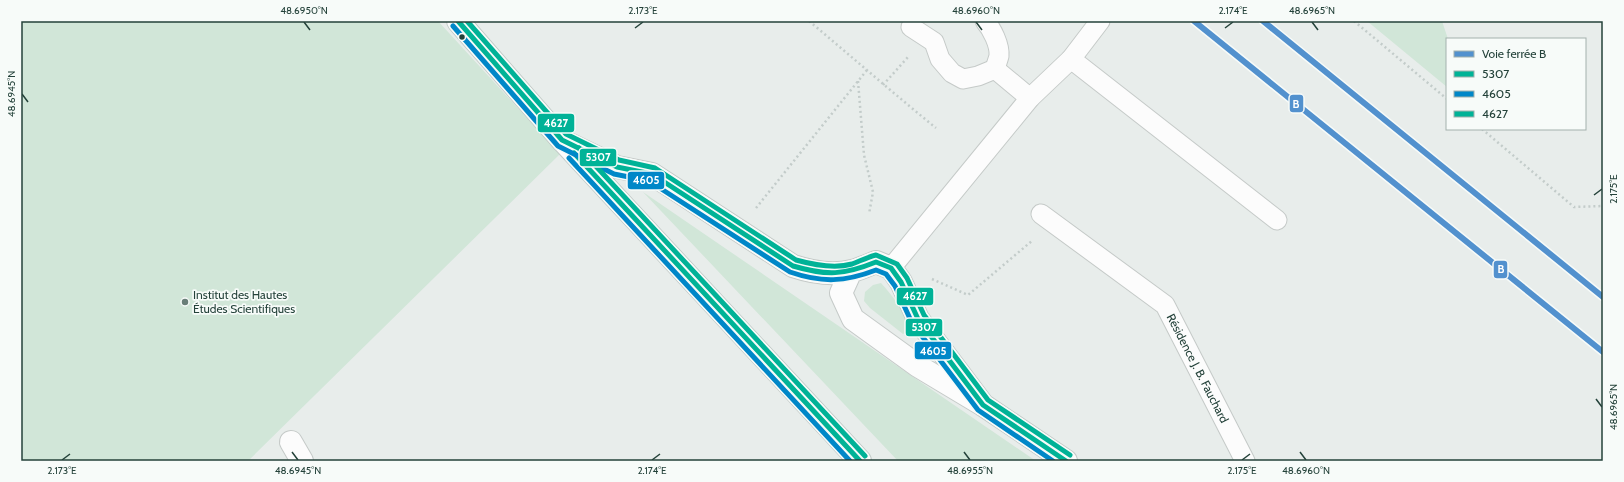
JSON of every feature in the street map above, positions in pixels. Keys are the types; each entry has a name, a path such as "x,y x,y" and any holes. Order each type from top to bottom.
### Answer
{"street":[{"path":"458,21 562,140 860,461"},
{"path":"562,140 617,167 652,174 793,266 808,271 823,273 851,272 876,262 891,268 901,282 918,319 983,405"},
{"path":"851,272 841,293 853,319 918,366 983,405 1066,461"},
{"path":"292,442 302,461"}],"lane":[{"path":"985,21 997,43 999,56 995,69"},
{"path":"891,268 1030,98 1071,59 1100,21"},
{"path":"918,32 934,42 940,59 952,73 964,79 978,76 995,69"},
{"path":"1071,59 1277,220"},
{"path":"995,69 1030,98"},
{"name":"Résidence J. B. Fauchard","path":"1047,219 1165,305 1245,461"}],"path":[{"path":"809,21 867,70 882,85 936,128"},
{"path":"1354,21 1446,98"},
{"path":"882,85 918,32"},
{"path":"752,214 867,70"},
{"path":"858,81 864,155 873,192 869,214"},
{"path":"1483,130 1574,206 1603,206"},
{"path":"928,277 968,295 1047,219"}],"green space":[{"name":"Institut des Hautes Études Scientifiques","path":"21,21 438,21 560,154 248,461 21,461"},
{"path":"1367,21 1442,21 1448,38 1446,38 1446,86"},
{"path":"643,192 1036,461 898,461"},
{"path":"881,283 903,312 909,331 903,334 870,308 864,301 865,292 873,285"}],"rail line":[{"name":"B","path":"1194,21 1603,352"},
{"name":"B","path":"1263,21 1603,297"}],"transit line":[{"name":"5307","path":"458,21 562,140 617,167 652,174 793,266 826,273 845,272 876,262 891,268 901,282 918,319 983,405 1066,461"},
{"name":"4627","path":"467,21 566,134 619,160 655,168 796,260 817,265 838,266 852,264 876,255 897,264 907,278 924,315 988,400 1070,455"},
{"name":"4605","path":"453,26 558,146 614,174 649,181 790,272 802,276 833,280 854,277 876,270 886,274 895,286 912,323 978,410 1053,461"},
{"name":"4627","path":"579,148 865,456"},
{"name":"5307","path":"574,153 860,461"},
{"name":"4605","path":"569,158 850,461"}],"place":[{"name":"Institut des Hautes Études Scientifiques","path":"185,302"}]}
